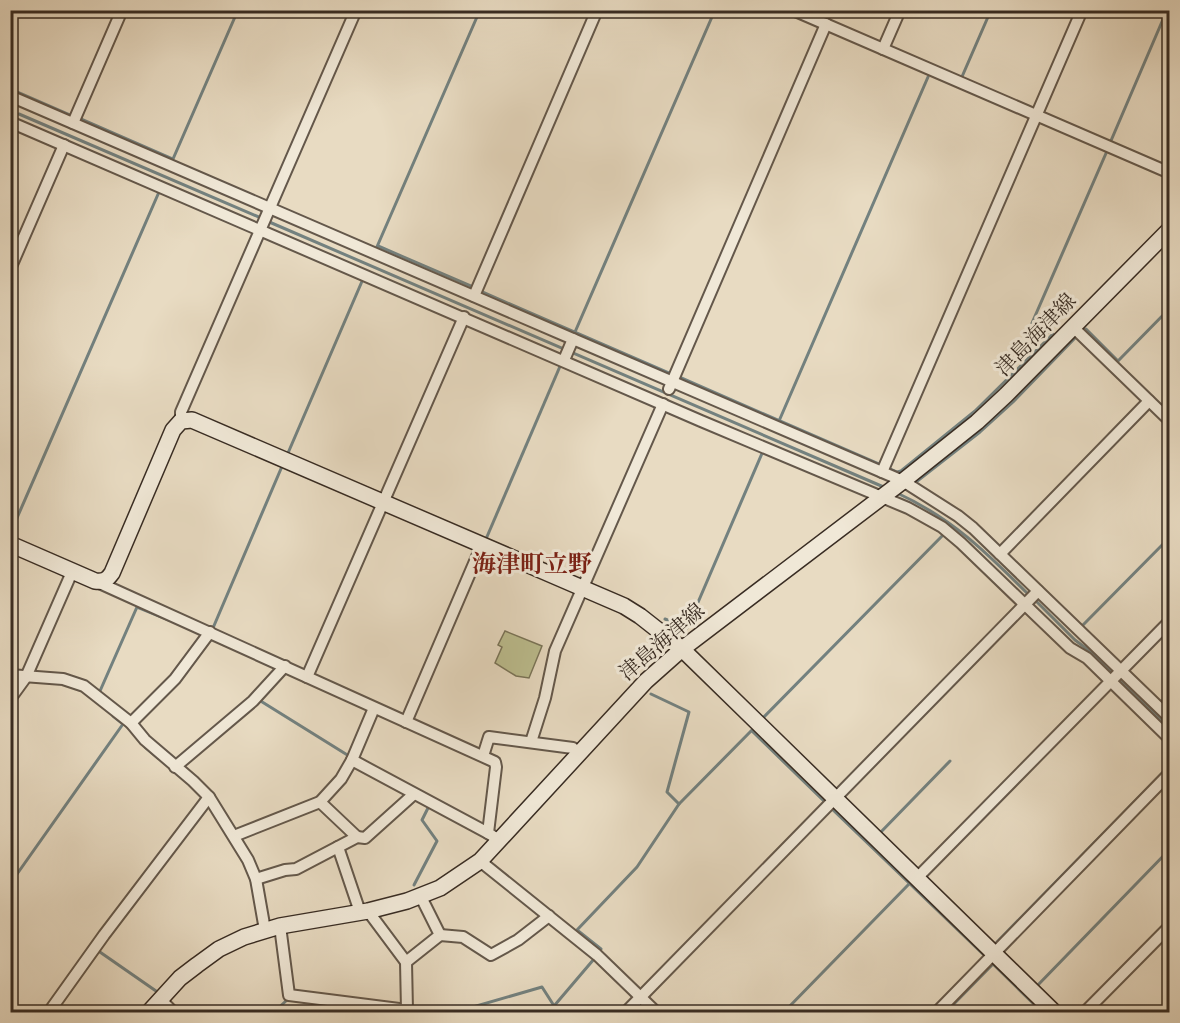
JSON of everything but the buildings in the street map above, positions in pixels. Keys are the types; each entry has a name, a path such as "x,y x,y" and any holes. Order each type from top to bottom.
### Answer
{"street":[{"path":"73,123 122,10"},
{"path":"182,421 181,412 356,10"},
{"path":"474,296 597,10"},
{"path":"794,10 1170,173"},
{"path":"883,49 900,10"},
{"path":"882,472 1082,10"},
{"path":"670,385 826,24"},
{"path":"10,96 270,211 474,296 670,385 903,481 958,516 1000,554 1115,676 1170,739"},
{"path":"10,122 564,358 663,404 884,495 942,527 1070,648 1115,676 1170,718"},
{"path":"10,269 64,145"},
{"name":"津島海津線","path":"149,1012 180,978 219,949 272,928 364,912 421,897 453,880 480,861 493,837 578,753 646,681 682,649 977,422 1170,229"},
{"path":"307,677 464,317"},
{"path":"1073,327 1170,421"},
{"path":"564,358 572,342"},
{"path":"1000,554 1149,401"},
{"path":"531,742 545,698 555,651 663,404"},
{"path":"95,581 102,582 112,573 173,430 182,421 192,420 624,606 682,649 1054,1012"},
{"path":"10,544 495,762 493,837 351,760"},
{"path":"406,722 482,545"},
{"path":"10,699 26,678 72,572"},
{"path":"626,1012 1037,593"},
{"path":"916,878 1170,621"},
{"path":"131,723 175,679 210,632"},
{"path":"175,767 253,701 285,666"},
{"path":"10,675 63,679 84,686 131,723 145,740 209,797 234,836 256,879 272,928 289,995 407,1011 406,962 364,912 338,847"},
{"path":"234,836 320,802 341,779 374,708"},
{"path":"483,756 489,737 573,748 578,753"},
{"path":"937,1012 1170,773"},
{"path":"256,879 296,869 357,837 365,838 414,794"},
{"path":"49,1012 104,935 209,797"},
{"path":"320,802 357,837"},
{"path":"480,861 597,955 656,1012"},
{"path":"421,897 440,935"},
{"path":"406,962 440,935 463,937 491,955 549,916"},
{"path":"1085,1012 1170,926"},
{"path":"160,999 173,1012"}],"green space":[{"path":"505,631 542,646 529,678 516,676 495,663 502,647 498,645"}],"waterway":[{"path":"79,118 173,159 238,10"},
{"path":"376,249 480,10"},
{"path":"575,332 715,10"},
{"path":"961,79 991,10"},
{"path":"1110,143 1167,10"},
{"path":"779,421 928,77"},
{"path":"10,89 72,116"},
{"path":"19,114 261,218"},
{"path":"888,468 897,472 901,471 975,411 1053,334 1032,323 1107,151"},
{"path":"10,534 159,192"},
{"path":"267,221 886,488"},
{"path":"378,246 473,287"},
{"path":"288,453 363,279"},
{"path":"480,291 671,374"},
{"path":"1083,329 1086,329 1118,361 1170,308"},
{"path":"916,482 980,432 1013,402 1075,338"},
{"path":"486,539 561,364"},
{"path":"679,377 881,465"},
{"path":"665,619 687,628 763,451"},
{"path":"213,628 283,464"},
{"path":"895,492 934,513 967,537 1029,595"},
{"path":"762,719 945,533"},
{"path":"1081,627 1170,537"},
{"path":"1034,599 1170,728"},
{"path":"100,691 137,607 169,620"},
{"path":"1161,702 1170,693"},
{"path":"651,694 689,712 667,792 679,804"},
{"path":"259,700 349,756"},
{"path":"10,884 123,724 113,716"},
{"path":"599,952 601,949 577,930 637,867 679,804 754,728"},
{"path":"752,731 826,803"},
{"path":"145,747 158,758"},
{"path":"879,834 950,761"},
{"path":"997,942 1170,765"},
{"path":"414,885 437,841 422,820 429,806"},
{"path":"831,808 986,957"},
{"path":"1035,986 1170,849"},
{"path":"784,1012 909,884"},
{"path":"97,950 156,991"},
{"path":"554,1006 594,959"},
{"path":"946,1012 993,964 1042,1012"},
{"path":"466,1009 542,987 558,1012"},
{"path":"1156,1012 1170,999"},
{"path":"274,1012 289,1000"},
{"path":"160,1012 163,1009"}],"district":[{"name":"海津町立野","path":"532,564"}]}
